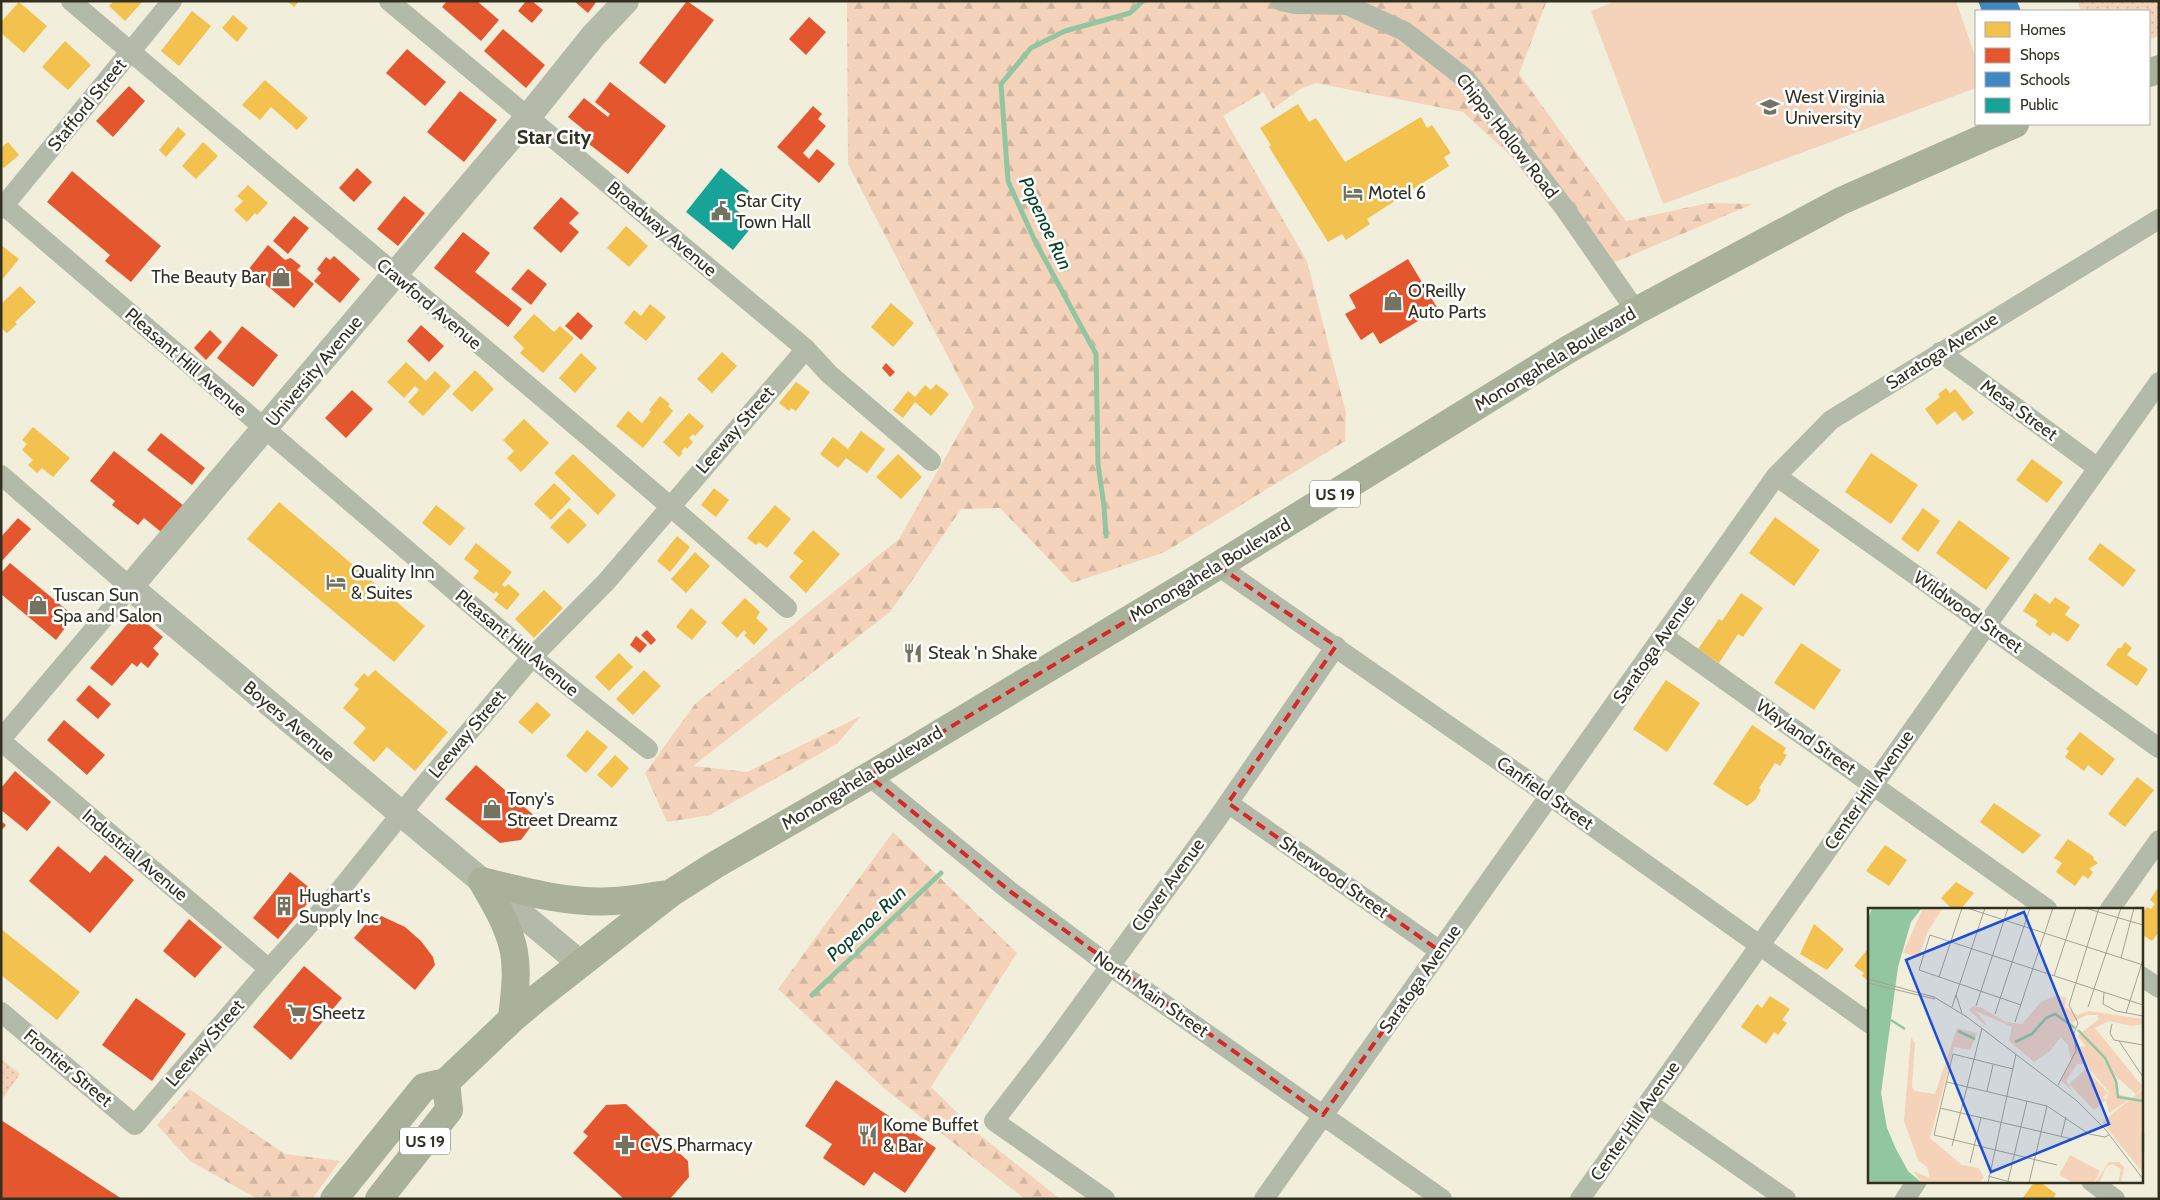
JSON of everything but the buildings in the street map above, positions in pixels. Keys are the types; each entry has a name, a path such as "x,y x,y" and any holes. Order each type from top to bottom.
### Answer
{"main road":[{"name":"Monongahela Boulevard","path":"334,1199 424,1086 446,1082 512,1019 670,893 1218,566 1568,349 1841,201 2013,125"},
{"path":"482,881 515,890 579,901 615,901 670,893"},
{"path":"482,881 500,912 514,954 515,982 512,1019"},
{"name":"US 19","path":"381,1196 449,1110 446,1082"}],"street":[{"name":"Crawford Avenue","path":"71,1 394,275 670,505 787,608"},
{"name":"Stafford Street","path":"2,206 172,1"},
{"name":"Broadway Avenue","path":"389,1 806,349 829,374 931,461"},
{"name":"University Avenue","path":"1,740 265,430 594,36 626,1"},
{"name":"Chipps Hollow Road","path":"1281,1 1295,4 1347,5 1404,31 1466,79 1563,206 1636,311"},
{"name":"Pleasant Hill Avenue","path":"2,206 532,657 648,749"},
{"name":"Saratoga Avenue","path":"1264,1199 1776,476 1831,420 2159,219"},
{"name":"Leeway Street","path":"135,1125 269,969 340,890 532,657 606,582 670,505 806,349"},
{"name":"Mesa Street","path":"1940,352 2098,468"},
{"name":"Center Hill Avenue","path":"1580,1199 2159,382"},
{"name":"Boyers Avenue","path":"1,475 130,587 400,815 580,963"},
{"name":"Wildwood Street","path":"1776,476 2159,748"},
{"name":"Canfield Street","path":"1218,566 1550,796 1868,1022"},
{"name":"Wayland Street","path":"1663,636 2046,908"},
{"name":"Clover Avenue","path":"1105,1199 994,1121 1054,1043 1228,804 1336,646"},
{"name":"Industrial Avenue","path":"1,740 269,969"},
{"name":"North Main Street","path":"869,776 1011,892 1110,966 1442,1199"},
{"name":"Sherwood Street","path":"1228,804 1440,951"},
{"path":"2111,908 2159,840"},
{"path":"2142,977 2159,988"},
{"name":"Frontier Street","path":"1,1012 135,1125"},
{"path":"1648,1103 1786,1199"},
{"path":"1905,1199 1916,1182"},
{"path":"2092,1182 2115,1199"}],"highlighted area":[{"path":"1218,566 1336,646 1228,803 1440,951 1323,1115 1011,892 869,776"}],"green space":[{"path":"847,1 1264,1 1352,16 1363,1 1551,1 1546,3 1519,74 1626,221 1708,203 1753,204 1599,269 1510,155 1463,112 1316,83 1300,89 1273,109 1263,92 1223,116 1307,261 1346,413 1345,441 1165,552 1072,583 1000,508 961,509 891,611 693,766 747,772 861,716 837,744 710,815 667,822 645,773 695,704 899,539 974,407 848,164"},
{"name":"West Virginia University","path":"1616,1 1956,1 1975,56 1975,88 1663,204 1591,11"},
{"path":"2077,1 2159,1 2159,36 2150,40 2150,10 2081,10"},
{"path":"893,832 1017,953 931,1087 980,1135 1060,1199 1025,1199 885,1089 778,989"},
{"path":"1,1059 20,1074 1,1101"},
{"path":"189,1089 285,1154 340,1161 312,1199 258,1199 190,1161 157,1125"}],"waterway":[{"name":"Popenoe Run","path":"1106,536 1098,464 1096,354 1035,241 1008,181 1001,84 1031,48 1065,31 1130,13 1143,1"},
{"name":"Popenoe Run","path":"812,995 941,873"}],"place":[{"name":"West Virginia University","path":"1770,107"},
{"name":"Motel 6","path":"1353,193"},
{"name":"Star City Town Hall","path":"721,211"},
{"name":"The Beauty Bar","path":"281,277"},
{"name":"O'Reilly Auto Parts","path":"1393,301"},
{"name":"Quality Inn & Suites","path":"336,582"},
{"name":"Tuscan Sun Spa and Salon","path":"38,605"},
{"name":"Steak 'n Shake","path":"913,653"},
{"name":"Tony's Street Dreamz","path":"492,809"},
{"name":"Hughart's Supply Inc","path":"284,906"},
{"name":"Sheetz","path":"297,1013"},
{"name":"Kome Buffet & Bar","path":"868,1135"},
{"name":"CVS Pharmacy","path":"625,1145"}],"district":[{"name":"Star City","path":"554,137"}]}
